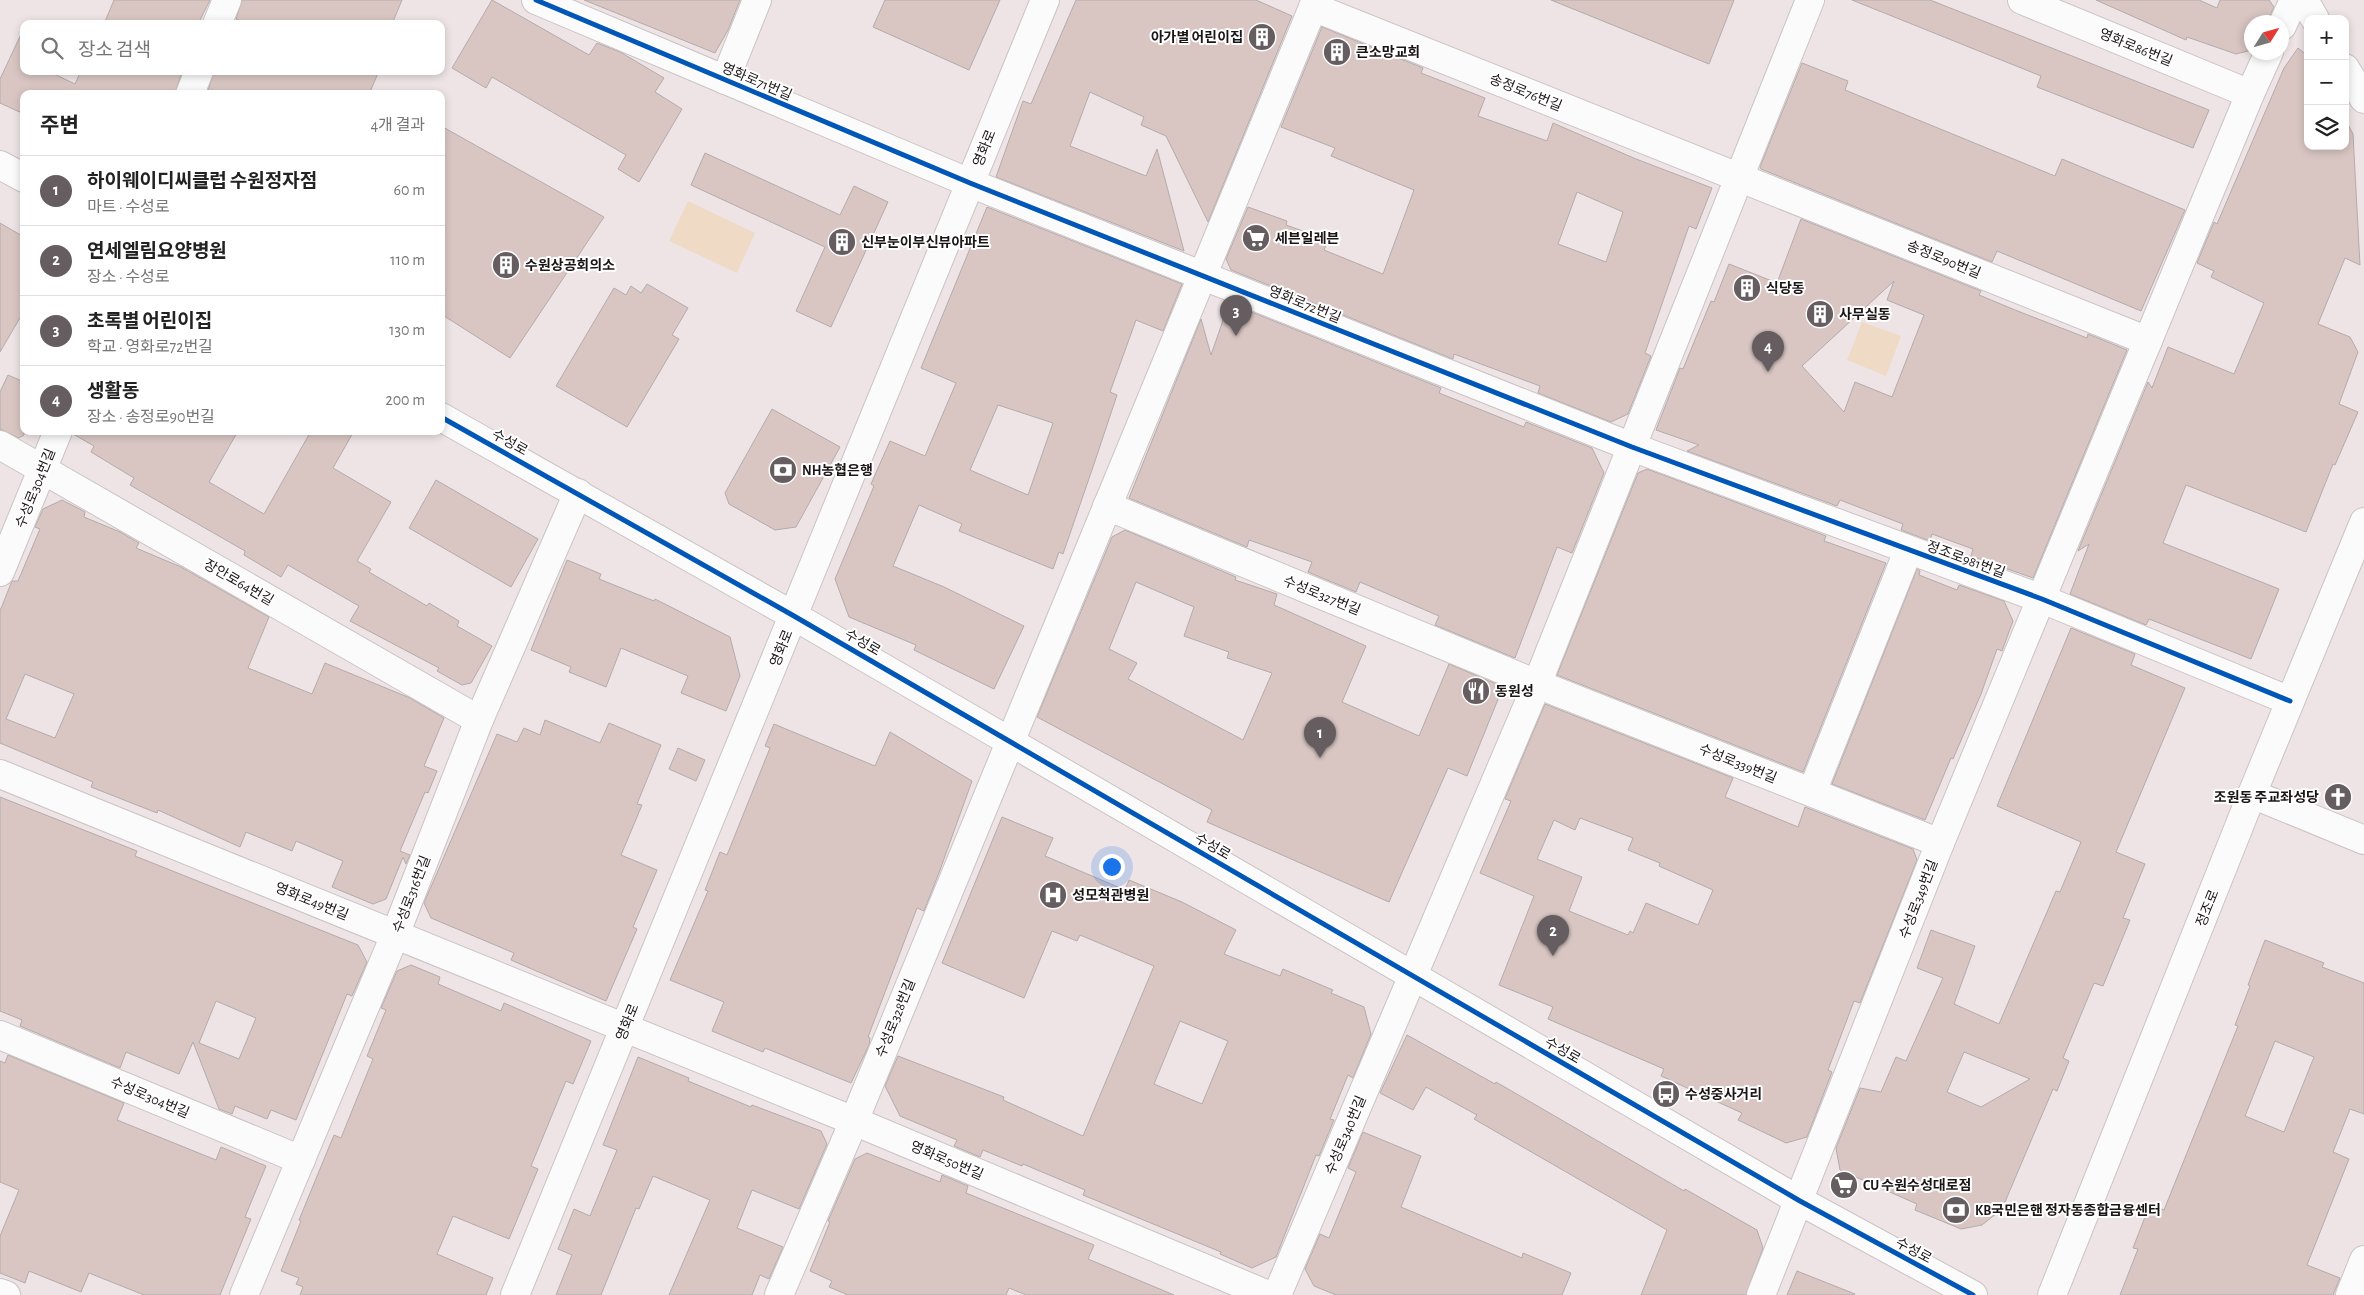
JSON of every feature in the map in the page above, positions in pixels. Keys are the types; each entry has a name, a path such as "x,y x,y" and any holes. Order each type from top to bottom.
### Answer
{"street":[{"path":"220,20 227,0"},
{"name":"영화로71번길","path":"536,0 970,183"},
{"name":"영화로71번길","path":"725,80 757,0"},
{"name":"영화로","path":"515,1295 1045,0"},
{"path":"1412,974 1537,684 1810,0"},
{"name":"영화로86번길","path":"2022,0 2250,94"},
{"path":"2287,15 2294,0"},
{"path":"2304,0 2313,15"},
{"name":"송정로76번길","path":"1203,276 1315,3 1739,178"},
{"name":"수성로349번길","path":"1761,1295 1800,1201 1940,843 2265,60"},
{"path":"192,90 197,75"},
{"path":"2349,75 2364,99"},
{"path":"0,165 20,176"},
{"name":"송정로90번길","path":"1739,178 2148,341"},
{"name":"영화로72번길","path":"970,183 1632,447"},
{"path":"1009,741 1203,276"},
{"name":"수성로","path":"445,419 794,616 1800,1201 1973,1295"},
{"name":"수성로304번길","path":"0,572 56,435"},
{"name":"장안로64번길","path":"0,445 479,720"},
{"name":"정조로981번길","path":"1632,447 1908,551 2042,599 2290,701"},
{"name":"수성로316번길","path":"244,1295 395,935 479,720 578,493"},
{"name":"수성로327번길","path":"1107,506 1537,684"},
{"name":"정조로","path":"2052,1295 2252,794 2364,522"},
{"name":"정조로981번길","path":"1812,792 1908,551"},
{"name":"수성로339번길","path":"1537,684 1940,843"},
{"name":"수성로328번길","path":"779,1295 854,1121 1009,741"},
{"name":"영화로49번길","path":"0,774 625,1028"},
{"path":"2252,794 2364,840"},
{"name":"수성로340번길","path":"1278,1295 1412,974"},
{"name":"영화로50번길","path":"625,1028 854,1121 1268,1295"},
{"name":"수성로304번길","path":"0,1035 301,1160"},
{"path":"2350,1295 2364,1260"},
{"path":"0,1293 6,1295"}],"shaded area":[{"path":"688,201 755,233 737,273 669,241"},
{"path":"1862,322 1901,336 1886,376 1847,360"}],"building":[{"path":"114,0 210,0 200,20 106,20"},
{"path":"242,0 402,0 394,20 236,19"},
{"path":"492,0 589,55 597,43 620,52 664,78 655,92 682,109 639,182 618,169 626,155 492,77 486,88 452,68"},
{"path":"584,0 740,0 728,30 715,53"},
{"path":"885,0 1000,0 969,70 873,27"},
{"path":"1076,0 1256,0 1292,16 1208,222 1166,136 1141,125 1144,117 1090,92 1070,146 1146,176 1157,149 1184,251 996,177 1023,101 1031,104"},
{"path":"1551,0 1734,0 1709,64"},
{"path":"1852,0 1930,0 2209,110 2193,148 2037,87 2041,76"},
{"path":"2096,0 2199,0 2217,8 2220,0 2269,0 2274,7 2270,15 2244,15 2244,52 2236,54 2187,37 2186,40"},
{"path":"1322,27 1423,68 1421,73 1485,98 1478,116 1547,141 1553,123 1636,159 1712,188 1696,229 1689,226 1645,353 1651,356 1628,414 1611,422 1538,393 1540,386 1454,354 1453,359 1231,270 1226,259 1248,207 1287,221 1286,225 1328,240 1324,250 1383,274 1414,190 1331,156 1335,148 1281,127","holes":["1577,192 1623,212 1606,262 1558,244"]},
{"path":"20,36 20,75 56,75 75,84 79,75 181,75 176,90 20,90 20,112 0,103 0,79"},
{"path":"2298,48 2304,53 2304,150 2349,150 2349,126 2353,134 2360,265 2345,258 2318,324 2350,337 2358,352 2339,404 2358,412 2335,465 2333,464 2306,532 2186,485 2163,543 2279,589 2251,659 2149,619 2146,625 2070,594 2089,544 2078,551 2148,382 2152,388 2168,347 2234,374 2264,303 2211,277 2214,271 2197,263 2214,222 2217,224 2284,68"},
{"path":"1802,63 1848,81 1845,90 2055,176 2062,159 2185,210 2141,311 1997,251 1992,262 1761,169 1760,167"},
{"path":"213,75 377,75 371,90 208,90"},
{"name":"수원상공회의소","path":"445,128 604,217 510,358 445,317"},
{"name":"신부눈이부신뷰아파트","path":"705,153 840,215 854,186 888,202 831,327 796,311 825,247 691,185"},
{"path":"987,207 1182,284 1163,331 1136,320 1110,392 1117,395 1094,464 1063,554 1059,552 1053,569 959,531 962,524 919,505 893,566 944,587 1024,626 994,689 914,650 916,645 849,617 835,579 874,486 871,484 890,441 925,456 956,383 921,368","holes":["998,405 1053,423 1028,495 970,470"]},
{"path":"1801,219 1981,291 1979,295 2015,310 2087,338 2088,334 2127,350 2033,578 1971,556 1973,549 1932,534 1930,541 1901,530 1903,524 1840,500 1837,506 1687,451 1699,445 1656,430 1680,368 1683,369 1711,301 1714,302 1729,264 1777,283","holes":["1894,281 1887,300 1924,315 1892,397 1855,382 1844,412 1802,366"]},
{"path":"0,223 20,235 20,318 0,352"},
{"path":"647,284 688,308 672,335 679,339 627,427 556,386 614,288 626,295 631,286 641,293"},
{"path":"1229,303 1441,388 1439,393 1524,427 1526,422 1592,448 1604,473 1572,553 1557,547 1515,658 1435,625 1439,616 1360,582 1356,592 1308,572 1312,562 1249,540 1247,547 1129,498 1201,319 1211,355"},
{"path":"8,375 20,380 20,435 24,435 19,438 0,429 0,392"},
{"name":"NH농협은행","path":"772,409 840,447 796,527 775,530 729,504 725,493"},
{"path":"75,435 236,435 209,482 264,514 309,435 352,435 333,468 391,502 357,561 371,569 369,572 427,606 429,603 459,621 457,626 492,646 471,683 462,685 437,671 439,668 350,621 359,606 288,565 281,577 244,555 245,551 130,485 134,478 91,452 94,446"},
{"path":"1647,469 1826,536 1824,541 1886,563 1803,772 1557,675 1638,473"},
{"path":"436,480 538,539 511,587 409,528"},
{"path":"62,500 85,512 84,517 120,532 139,543 136,548 181,567 269,617 248,668 312,694 325,663 410,698 444,718 424,766 437,771 428,793 425,792 400,851 410,855 406,864 403,857 386,899 373,904 332,887 343,861 296,841 292,851 246,832 240,847 158,810 157,813 91,787 93,782 0,743 0,611 12,581 18,581 40,529 35,527 43,509","holes":["25,674 74,694 55,738 6,719"]},
{"path":"1125,530 1236,577 1235,580 1277,594 1274,605 1366,646 1342,702 1419,736 1449,664 1503,687 1467,776 1448,768 1389,902 1207,822 1212,810 1037,717 1112,537","holes":["1136,582 1194,607 1184,636 1229,652 1227,658 1272,673 1243,740 1128,679 1137,663 1109,649"]},
{"path":"567,560 601,574 599,579 654,601 655,599 730,637 740,676 726,711 681,693 688,676 621,648 606,687 569,672 571,667 531,650"},
{"path":"1917,569 1920,571 1919,575 1957,590 1959,585 2004,601 2013,621 2002,651 1997,649 1981,694 1925,820 1832,784"},
{"path":"2071,628 2135,654 2131,665 2185,688 2116,852 2145,864 2123,918 2130,920 2103,986 2094,983 2063,1058 2069,1061 2057,1091 2053,1089 2002,1209 1982,1225 1961,1229 1915,1210 1917,1204 1840,1170 1836,1148 1860,1088 1881,1092 1896,1057 1906,1061 1943,978 1917,968 1931,930 1975,946 1954,1004 1999,1024 2056,891 2060,892 2081,842 1997,806","holes":["1964,1052 2030,1079 1981,1107 1947,1092"]},
{"path":"1545,704 1733,778 1725,797 1798,827 1805,807 1913,849 1917,860 1860,1003 1854,1001 1828,1070 1832,1072 1807,1137 1786,1143 1738,1120 1742,1113 1661,1076 1664,1069 1548,1019 1553,1007 1499,985 1534,896 1480,873 1511,801 1505,799","holes":["1580,818 1633,838 1628,850 1660,863 1659,866 1713,890 1698,925 1646,903 1633,933 1630,931 1628,935 1569,911 1582,877 1537,859 1554,820 1575,830"]},
{"path":"545,720 600,743 609,723 661,745 637,804 642,805 621,855 657,870 633,927 637,929 606,1001 511,960 514,953 431,918 424,903 497,734 517,742 524,728 540,735"},
{"path":"774,724 875,766 890,732 972,781 924,911 917,908 868,1037 870,1038 869,1045 851,1083 765,1048 763,1052 712,1031 724,1002 670,980 708,891 705,890 720,852 727,855 770,748 765,746"},
{"path":"678,748 705,760 696,781 669,769"},
{"path":"0,797 137,851 135,856 358,945 367,962 352,996 347,994 296,1120 271,1110 267,1119 235,1106 232,1114 219,1109 193,1042 179,1074 126,1052 120,1068 20,1026 22,1020 0,1011","holes":["216,1001 256,1018 239,1059 199,1043"]},
{"path":"1002,817 1053,838 1045,856 1125,890 1129,880 1182,902 1236,930 1224,954 1280,976 1283,969 1333,990 1331,993 1364,1007 1371,1034 1353,1078 1348,1075 1330,1119 1334,1120 1319,1156 1316,1155 1276,1257 1252,1268 1220,1254 1221,1252 1083,1195 1085,1190 1023,1164 1022,1166 983,1150 980,1157 954,1146 957,1140 900,1116 885,1086 898,1056 1004,1097 1003,1100 1083,1136 1154,966 1080,935 1077,941 1052,931 1024,998 942,963","holes":["1180,1021 1228,1041 1202,1104 1154,1084"]},
{"path":"2265,940 2324,963 2322,967 2364,983 2364,1114 2350,1109 2333,1152 2349,1159 2307,1265 2340,1278 2333,1295 2120,1295 2138,1249 2133,1248 2150,1204 2164,1210 2238,1026 2235,1025 2250,986 2248,985","holes":["2275,1041 2314,1057 2284,1132 2245,1116"]},
{"path":"411,965 440,977 438,984 501,1011 504,1003 591,1041 573,1084 566,1081 531,1166 538,1169 509,1239 453,1216 437,1254 493,1278 486,1295 300,1295 303,1287 296,1284 299,1278 281,1271 301,1221 299,1220 334,1135 341,1138 373,1059 367,1056 386,1010 381,1008 397,971"},
{"path":"1407,1035 1495,1084 1496,1082 1684,1191 1685,1189 1757,1230 1763,1248 1746,1295 1641,1295 1667,1230 1474,1119 1477,1115 1426,1087 1413,1110 1380,1093"},
{"path":"8,1055 124,1103 117,1120 216,1160 221,1147 266,1166 245,1217 251,1219 220,1295 144,1295 89,1273 81,1292 29,1271 25,1283 0,1273 0,1236 19,1190 0,1182 0,1061 5,1063"},
{"path":"638,1057 689,1078 688,1081 751,1107 752,1105 821,1131 827,1144 799,1209 752,1190 737,1228 783,1247 769,1279 760,1275 752,1295 669,1295 710,1200 653,1176 639,1209 636,1208 601,1295 556,1295 572,1255 558,1249 574,1209 590,1216 617,1150 603,1145"},
{"path":"1363,1132 1421,1156 1401,1207 1522,1258 1523,1253 1571,1273 1562,1295 1336,1295 1314,1286 1305,1269 1320,1234 1329,1238 1356,1172 1348,1168"},
{"path":"867,1153 940,1182 942,1175 968,1186 966,1193 1094,1245 1088,1259 1174,1295 1026,1295 1009,1288 1006,1295 848,1295 829,1287 832,1281 810,1271 830,1222 828,1221 855,1159"},
{"path":"1797,1271 1855,1294 1787,1295"}],"cycle path":[{"path":"536,0 970,183 1632,447 2042,599 2290,701"},
{"path":"445,419 794,616 1800,1201 1973,1295"}],"place":[{"name":"아가별 어린이집","path":"1262,37"},
{"name":"큰소망교회","path":"1337,52"},
{"name":"세븐일레븐","path":"1256,238"},
{"name":"신부눈이부신뷰아파트","path":"842,242"},
{"name":"수원상공회의소","path":"506,265"},
{"name":"식당동","path":"1747,288"},
{"name":"사무실동","path":"1820,314"},
{"name":"초록별 어린이집","path":"1236,336"},
{"name":"생활동","path":"1768,372"},
{"name":"NH농협은행","path":"783,470"},
{"name":"동원성","path":"1476,691"},
{"name":"하이웨이디씨클럽 수원정자점","path":"1320,758"},
{"name":"조원동 주교좌성당","path":"2338,797"},
{"name":"성모척관병원","path":"1053,895"},
{"name":"연세엘림요양병원","path":"1553,956"},
{"name":"수성중사거리","path":"1666,1094"},
{"name":"CU 수원수성대로점","path":"1844,1185"},
{"name":"KB국민은핸 정자동종합금융센터","path":"1956,1210"}]}
